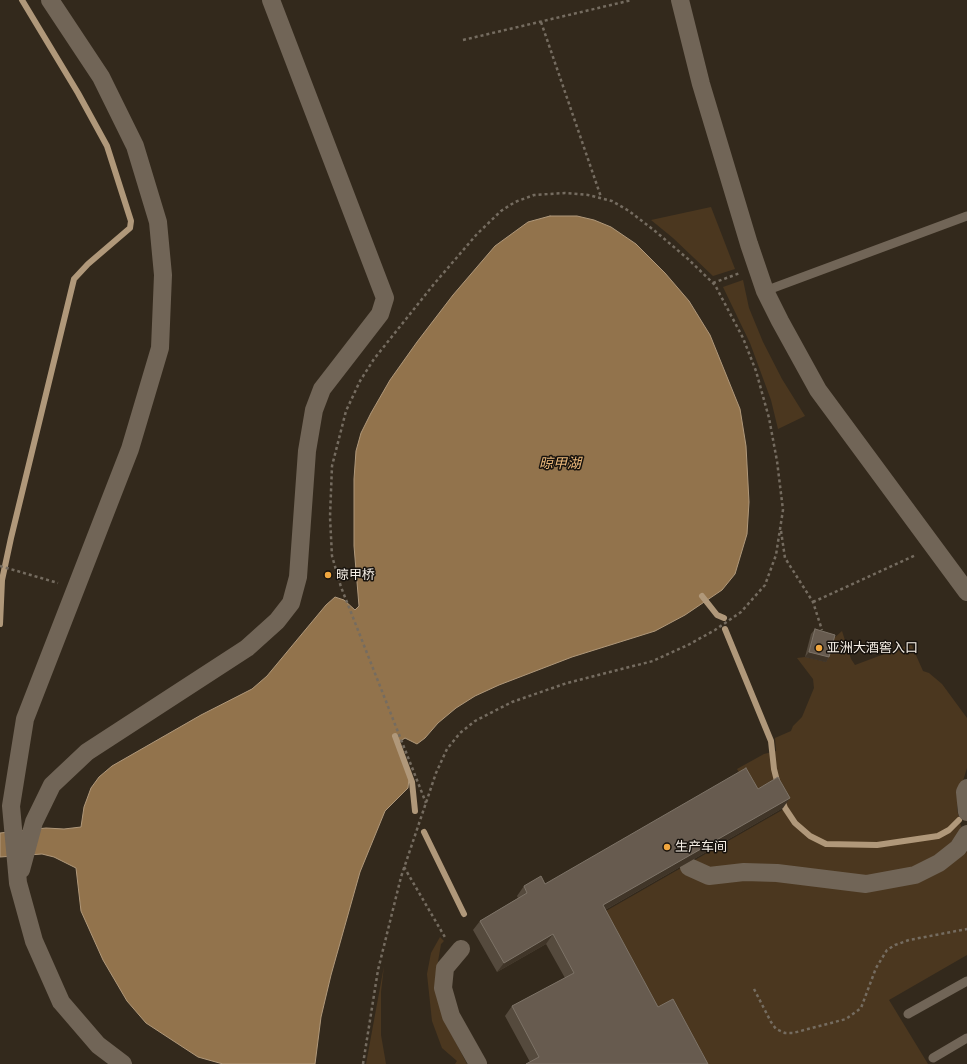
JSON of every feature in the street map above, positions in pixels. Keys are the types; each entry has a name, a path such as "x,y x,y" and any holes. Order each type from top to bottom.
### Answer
{"street":[{"path":"50,0 100,77 135,146 158,222 163,275 160,348 130,449 24,719 11,806 18,883 34,941 61,1002 98,1045 122,1064"},
{"path":"18,883 34,822 52,785 87,752 248,648 277,621 291,604 298,577 307,451 314,410 322,389 380,314 385,298 270,0"},
{"path":"680,0 701,84 756,267 765,291 780,322 818,390 967,592"},
{"path":"967,788 965,792 967,812"},
{"path":"690,867 709,876 744,872 778,873 866,884 914,875 939,863 958,848 967,834"},
{"path":"458,952 445,968 443,988 451,1016 478,1064"}],"lane":[{"path":"765,291 967,216"},
{"path":"908,1014 967,981"},
{"path":"933,1058 967,1038"}],"path":[{"path":"463,40 632,0"},
{"path":"540,22 601,198"},
{"path":"363,1064 378,970 404,867 446,749 460,733 475,721 512,702 567,683 653,661 701,638 740,612 765,585 776,555 783,510 777,461 769,418 758,378 743,338 729,310 712,283 688,259 629,211 612,201 565,193 534,195 515,202 501,211 478,234 434,284 374,359 360,381 346,411 332,466 330,517 332,556 341,587 426,803"},
{"path":"712,283 756,267"},
{"path":"781,526 785,558 813,602 822,630"},
{"path":"813,602 934,547"},
{"path":"0,566 14,569 75,589"},
{"path":"404,867 458,952"},
{"path":"754,989 771,1022 776,1029 785,1033 794,1033 846,1019 861,1008 876,968 887,950 895,944 967,929"}],"shaded area":[{"path":"711,207 735,269 713,276 673,238 651,220"},
{"path":"743,280 749,308 763,342 782,379 805,416 778,429 771,400 750,343 723,287"},
{"path":"842,631 851,659 855,665 911,644 923,671 929,673 942,684 967,718 967,768 958,796 957,809 967,853 967,955 889,1000 928,1064 701,1064 653,1013 599,915 784,809 771,784 752,795 737,769 764,754 776,751 775,738 791,731 793,726 802,717 814,688 813,679 797,658 805,657 826,662 832,640"},
{"path":"440,937 444,941 441,944 435,979 443,1018 467,1064 455,1064 457,1061 442,1048 432,1021 427,974 431,953"},
{"path":"384,966 381,992 381,1035 386,1064 366,1064"}],"water":[{"name":"晾甲湖","path":"550,216 577,216 594,220 611,227 636,244 665,273 689,301 710,335 740,409 746,446 749,502 747,534 735,574 722,590 685,615 655,631 572,657 499,685 475,696 456,708 417,744 405,738 396,744 409,778 408,788 385,811 360,872 331,975 321,1017 315,1064 223,1064 198,1057 146,1023 127,1001 103,960 81,911 76,868 54,857 42,854 0,857 0,833 46,828 64,829 81,827 84,807 91,788 99,777 112,766 201,715 252,689 267,676 326,605 335,597 344,600 355,610 359,606 354,546 354,479 356,451 361,433 390,380 417,342 453,295 495,246 528,222"}],"building":[{"name":"亚洲大酒窖入口","path":"815,629 835,635 829,657 809,652"},
{"path":"746,768 758,789 778,777 790,798 603,905 658,1007 673,999 708,1064 526,1064 539,1057 512,1006 574,973 553,934 504,963 480,921 527,893 524,886 541,876 545,884"}],"waterway":[{"path":"0,624 2,580 11,538 74,279 88,264 130,228 131,221 107,146 78,93 22,0"},
{"path":"702,596 717,615 724,618"},
{"path":"725,629 771,741 774,769 778,785"},
{"path":"395,736 412,782 415,811"},
{"path":"782,800 785,808 795,823 810,836 826,844 877,845 938,836 949,830 959,820"},
{"path":"424,832 464,914"}],"place":[{"name":"晾甲桥","path":"328,575"},
{"name":"亚洲大酒窖入口","path":"819,648"},
{"name":"生产车间","path":"667,847"}]}
